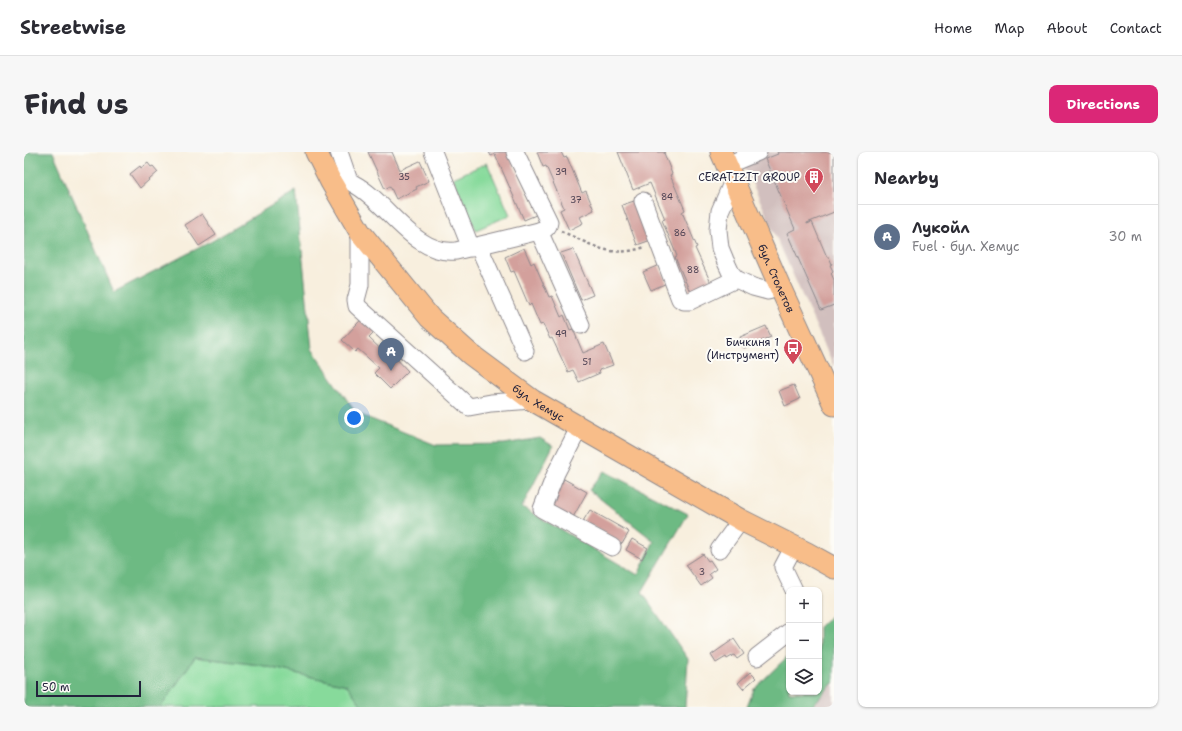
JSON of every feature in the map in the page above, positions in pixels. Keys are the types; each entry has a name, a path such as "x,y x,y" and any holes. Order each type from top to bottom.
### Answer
{"main road":[{"name":"бул. Хемус","path":"316,152 340,181 360,232 430,318 470,354 532,400 580,426 741,520 794,546 834,568"},
{"name":"бул. Столетов","path":"727,166 834,405"}],"lane":[{"path":"338,152 340,181 372,196 389,214 412,234 435,250 447,252 475,247 544,229 549,222 514,152"},
{"path":"433,152 475,247 525,351"},
{"path":"758,152 727,166 718,230 720,248 731,273 736,280 768,291 780,287"},
{"path":"643,201 680,298 684,301 690,301 736,280"},
{"path":"544,229 581,325"},
{"path":"360,232 360,286 356,300 357,306 469,407 491,403 532,400"},
{"path":"580,426 556,474 542,509 612,547"},
{"path":"719,550 741,520"},
{"path":"793,587 783,567 794,546"},
{"path":"757,657 786,634"}],"path":[{"path":"544,229 597,248 615,252 633,251 658,242"}],"shaded area":[{"path":"738,152 834,152 834,367 762,205"},
{"path":"834,682 834,707 811,707"}],"green space":[{"path":"24,152 53,152 114,292 212,241 296,191 312,349 356,413 436,445 504,444 540,438 553,446 522,507 638,575 654,541 589,490 604,471 688,514 642,592 688,659 685,707 363,707 347,685 260,665 195,657 161,707 24,707"},
{"path":"487,163 510,215 476,230 453,178"},
{"path":"834,613 834,682 811,707 747,707 754,689 786,658 786,695 822,695 822,624"},
{"path":"195,657 260,665 347,685 363,707 161,707"}],"building":[{"path":"368,152 392,152 400,170 420,161 429,181 416,187 417,189 396,199 390,186 385,189"},
{"path":"489,152 508,152 536,215 524,220 495,154 491,156"},
{"path":"537,152 561,152 564,158 567,157 582,193 586,191 594,210 580,217 583,223 569,230 560,210 564,208 546,166 543,167"},
{"path":"618,152 666,152 664,153 672,174 670,175 685,210 682,212 697,247 695,248 711,283 690,292 675,257 677,256 662,220 665,219 650,183 633,190"},
{"path":"777,152 834,152 834,212 807,223 812,222 827,257 829,257 832,264 830,265 833,271 831,273 834,280 834,305 821,310 787,233 795,229 765,159 778,154"},
{"path":"148,163 158,172 140,188 130,174 140,166 141,168"},
{"path":"637,200 651,240 637,245 622,205"},
{"path":"202,214 216,235 199,246 185,225"},
{"path":"524,248 531,264 534,262 549,297 552,296 561,317 564,315 570,330 573,329 583,353 604,344 613,365 599,370 600,373 579,382 573,370 568,372 552,338 550,339 543,324 540,325 531,304 529,306 514,271 511,272 505,257"},
{"path":"573,249 593,295 581,300 561,253"},
{"path":"659,265 667,283 651,290 643,272"},
{"path":"370,310 384,323 369,338 389,357 393,355 408,371 390,389 374,373 379,368 358,349 355,352 342,340"},
{"path":"766,326 771,337 744,348 740,337"},
{"path":"794,385 800,399 785,406 779,391"},
{"path":"564,479 587,492 571,521 548,508"},
{"path":"590,510 629,532 622,544 583,521"},
{"path":"632,539 648,548 642,559 626,550"},
{"path":"703,554 708,561 710,560 716,569 709,574 712,578 701,586 686,565"},
{"path":"734,639 744,654 737,659 734,655 727,659 726,657 716,663 711,655"},
{"path":"750,672 756,678 743,689 738,683"}],"place":[{"name":"CERATIZIT GROUP","path":"814,194"},
{"name":"Бичкиня 1 (Инструмент)","path":"793,365"},
{"name":"Лукойл","path":"391,371"}]}
